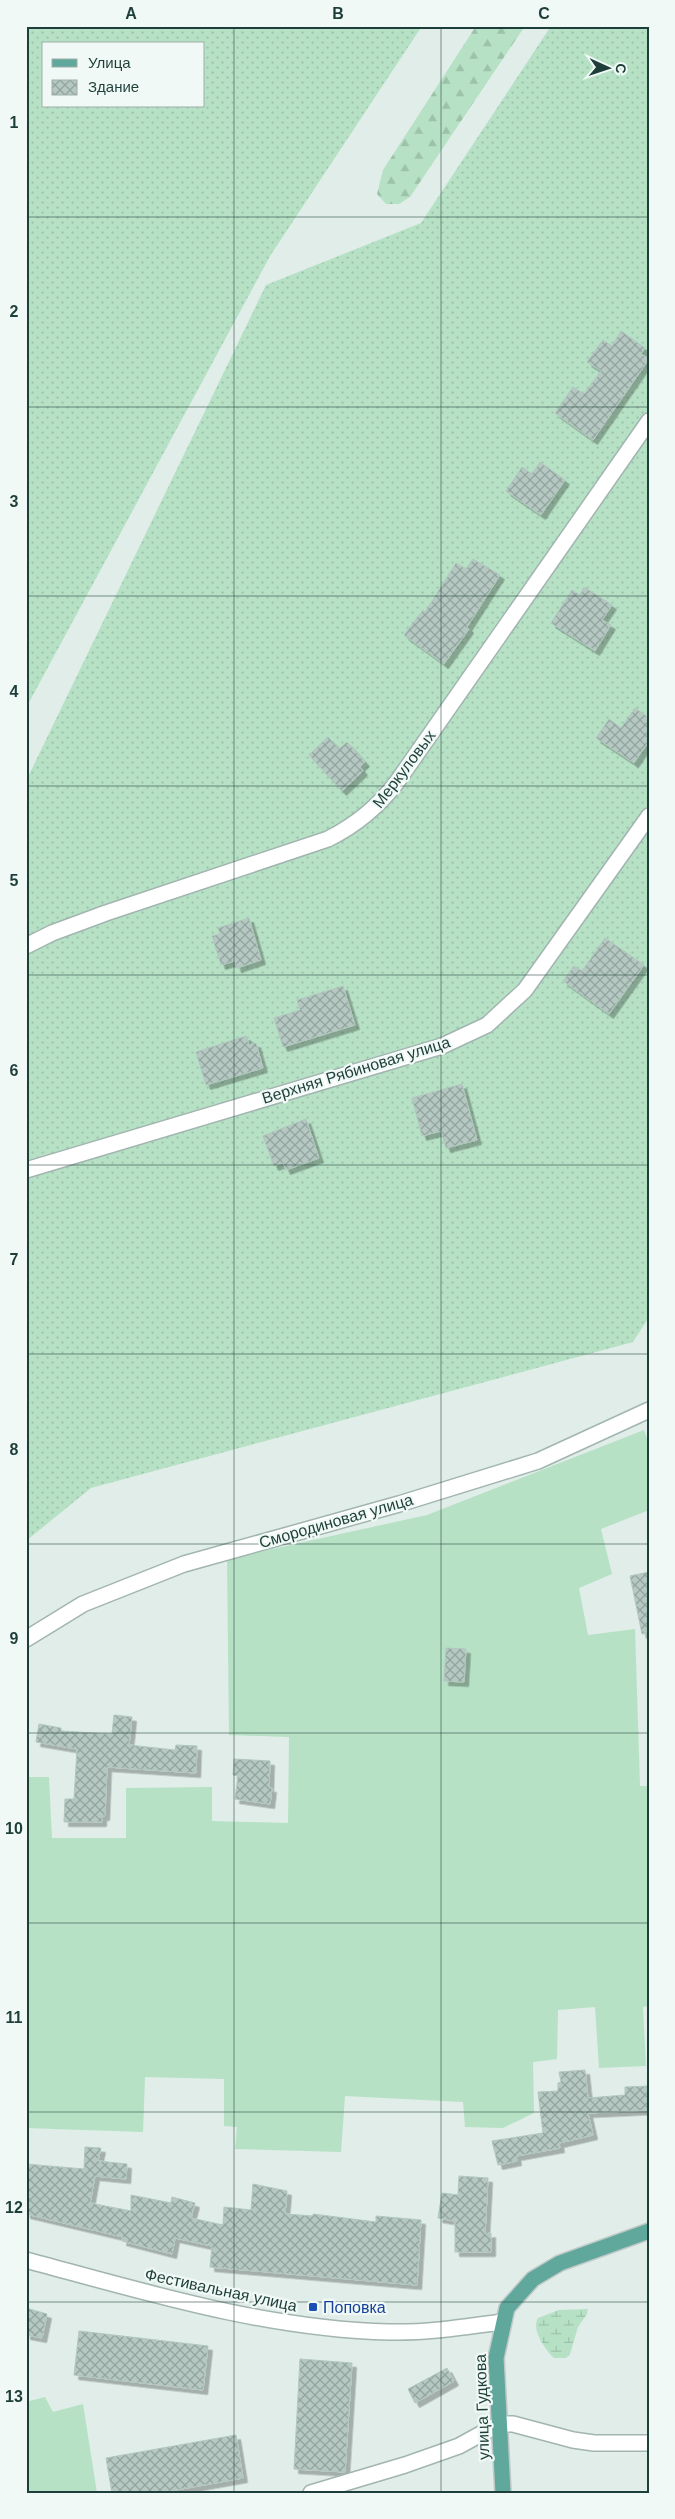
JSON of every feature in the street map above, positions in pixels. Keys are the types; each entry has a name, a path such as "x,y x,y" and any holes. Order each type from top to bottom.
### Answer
{"main road":[{"path":"502,2322 506,2308 514,2297 533,2279 560,2263 649,2231"},
{"name":"улица Гудкова","path":"502,2322 496,2358 503,2493"}],"street":[{"name":"Меркуловых","path":"26,946 52,932 328,839 345,831 373,810 397,782 649,420"},
{"name":"Верхняя Рябиновая улица","path":"26,1170 442,1046 487,1025 525,990 649,816"},
{"name":"Смородиновая улица","path":"26,1639 83,1604 184,1564 399,1504 538,1461 649,1410"},
{"name":"Фестивальная улица","path":"26,2260 242,2316 307,2325 389,2332 446,2330 502,2322"},
{"path":"311,2493 406,2466 460,2446 499,2424 513,2424 573,2440 594,2443 649,2443"}],"green space":[{"path":"26,26 422,26 270,256 26,708"},
{"path":"476,26 525,26 410,197 399,204 386,204 377,194 383,170"},
{"path":"551,26 649,26 649,1317 633,1342 91,1488 26,1541 26,781 266,285 421,223"},
{"path":"644,1430 649,1444 649,1510 601,1529 612,1574 579,1588 588,1635 635,1629 640,1786 649,1786 649,2006 643,2007 646,2066 599,2068 595,2007 558,2010 557,2059 533,2062 534,2113 503,2128 465,2127 463,2102 345,2096 341,2152 235,2149 237,2127 224,2126 224,2079 145,2077 143,2132 26,2128 26,1777 49,1777 52,1838 126,1838 126,1788 212,1787 212,1821 288,1823 289,1737 229,1735 227,1559 427,1515"},
{"path":"588,2309 587,2314 578,2327 570,2354 566,2358 554,2358 543,2345 538,2334 536,2323 538,2318 559,2310"},
{"path":"45,2397 53,2412 83,2404 97,2493 26,2493 26,2402"}],"building":[{"path":"621,331 645,348 641,354 649,359 593,440 555,413 573,387 584,394 601,371 587,362 603,340 612,346"},
{"path":"540,462 565,480 541,515 506,491 522,467 532,474"},
{"path":"473,559 500,575 467,627 469,629 444,664 404,635 423,610 425,612 456,563 466,569"},
{"path":"584,587 612,605 602,620 611,625 595,651 551,623 572,590 580,595"},
{"path":"635,708 649,718 649,741 634,763 596,738 609,719 621,728"},
{"path":"328,737 339,749 347,742 365,762 360,767 363,771 342,791 309,755"},
{"path":"249,918 261,960 237,968 235,961 221,965 212,936 220,934 218,928"},
{"path":"605,938 644,965 609,1014 563,981 574,966 582,971"},
{"path":"343,986 355,1025 283,1047 274,1018 300,1010 297,1000"},
{"path":"246,1036 249,1045 256,1043 263,1068 206,1085 196,1052"},
{"path":"462,1084 477,1140 446,1148 441,1131 422,1136 412,1098"},
{"path":"306,1119 319,1158 286,1170 283,1163 274,1166 263,1136"},
{"path":"649,1572 649,1633 642,1634 630,1576"},
{"path":"446,1648 466,1649 464,1682 444,1681"},
{"path":"114,1715 132,1717 129,1745 175,1750 176,1745 197,1746 196,1773 107,1767 105,1816 102,1816 102,1822 64,1822 65,1799 74,1799 77,1749 36,1742 39,1724 61,1728 61,1731 112,1734"},
{"path":"234,1759 270,1761 269,1788 272,1788 270,1804 235,1799 238,1776 233,1775"},
{"path":"585,2070 588,2098 625,2095 625,2087 649,2086 649,2110 588,2113 593,2135 559,2143 560,2148 516,2156 517,2161 498,2165 492,2141 543,2133 538,2092 558,2091 558,2083 561,2082 559,2072"},
{"path":"85,2147 101,2148 98,2161 127,2164 126,2179 95,2176 90,2203 131,2211 131,2195 171,2203 172,2197 195,2203 191,2218 223,2225 224,2207 251,2210 253,2184 287,2191 285,2214 313,2216 313,2214 376,2222 376,2216 421,2220 417,2285 210,2267 212,2246 175,2238 172,2254 122,2241 123,2237 26,2214 26,2164 84,2169"},
{"path":"459,2176 488,2178 485,2234 491,2233 491,2252 455,2252 455,2221 438,2218 442,2193 458,2195"},
{"path":"26,2308 47,2314 42,2338 26,2335"},
{"path":"79,2331 208,2346 203,2390 74,2375"},
{"path":"300,2359 352,2363 345,2472 294,2469"},
{"path":"447,2368 454,2381 415,2403 408,2389"},
{"path":"236,2435 243,2478 159,2493 112,2493 106,2458"}],"place":[{"name":"Поповка","path":"313,2307"}]}
